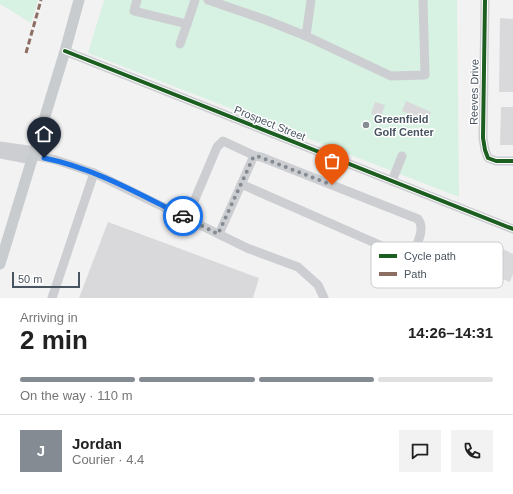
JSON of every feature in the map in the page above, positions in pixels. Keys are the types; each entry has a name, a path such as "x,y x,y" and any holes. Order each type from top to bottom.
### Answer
{"main road":[{"path":"0,261 66,51 79,0"}],"street":[{"path":"137,0 134,11 187,24"},
{"path":"180,44 195,0"},
{"path":"208,0 266,20 306,36 391,76 425,75 423,0"},
{"path":"306,36 310,0"},
{"name":"Reeves Drive","path":"485,0 482,138 488,158 496,161 513,161"},
{"name":"Prospect Street","path":"66,51 513,229"},
{"path":"187,218 217,147 223,141 256,156 418,219 420,222 421,231 417,242"},
{"path":"0,146 56,160 94,173 247,248 298,266 318,285 324,298"},
{"path":"0,154 33,155"},
{"path":"218,234 253,158 256,156"},
{"path":"392,181 402,156"},
{"path":"52,298 94,173"},
{"path":"241,184 375,242"}],"green space":[{"path":"0,0 38,0 31,23 0,4"},
{"name":"Greenfield Golf Center","path":"104,0 457,0 459,197 88,53"}],"building":[{"path":"500,18 513,19 513,92 499,92"},
{"path":"406,101 431,112 427,122 402,111"},
{"path":"375,102 385,105 381,117 371,114"},
{"path":"501,107 513,107 513,145 500,145"},
{"path":"108,222 259,278 253,298 79,298"},
{"path":"503,249 513,254 513,274 510,282 503,279"}],"marked path":[{"path":"26,53 41,0"}],"cycle path":[{"path":"485,0 483,138 485,150 488,158 496,161 513,161"},
{"path":"65,51 513,229"}],"way so far":[{"path":"183,216 218,234 253,158 256,156 332,185"}],"place":[{"name":"Greenfield Golf Center","path":"366,125"}],"route":[{"path":"44,158 56,160 94,173 183,216"}]}
